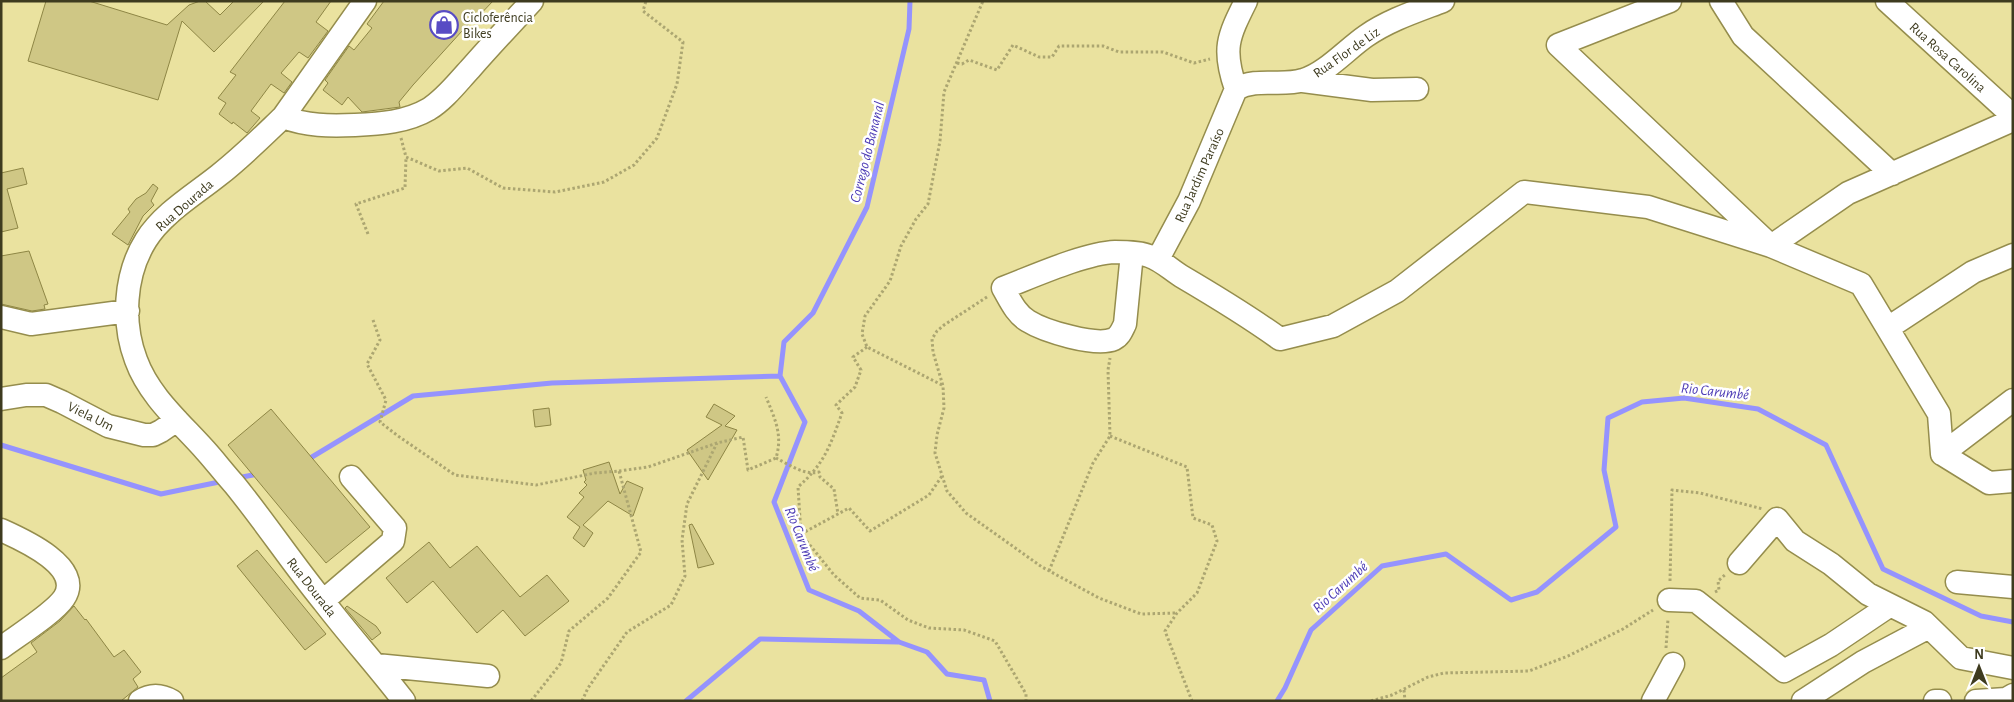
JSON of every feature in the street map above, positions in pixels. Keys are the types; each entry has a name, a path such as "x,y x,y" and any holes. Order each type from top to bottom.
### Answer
{"street":[{"name":"Rua Dourada","path":"366,1 283,117 246,153 175,209 146,240 131,276 128,311 130,342 136,362 146,381 177,420 236,487 322,601 404,701"},
{"path":"283,117 317,126 340,126 386,123 412,117 430,108 449,92 532,1"},
{"path":"1240,87 1230,73 1227,56 1228,41 1246,1"},
{"name":"Rua Flor de Liz","path":"1240,87 1302,81 1313,76 1366,36 1385,25 1443,1"},
{"path":"1670,1 1558,45 1771,246"},
{"path":"1721,1 1744,36 1892,174"},
{"name":"Rua Rosa Carolina","path":"1887,1 2012,115"},
{"path":"1347,51 1349,87"},
{"path":"1302,81 1372,90 1417,90"},
{"name":"Rua Jardim Paraíso","path":"1158,260 1188,201 1240,87"},
{"path":"1771,246 1848,193 1892,174 2012,115"},
{"path":"1132,253 1125,324 1121,334 1114,339 1104,341 1085,340 1047,330 1028,321 1015,309 1003,288 1098,255 1114,252 1132,253 1146,255 1158,260 1251,318 1280,339 1333,326 1397,291 1524,192 1648,207 1771,246 1861,284 1939,414 1942,454"},
{"path":"1888,328 1973,272 2013,255"},
{"path":"1,317 32,324 128,311"},
{"name":"Viela Um","path":"1,398 46,395 108,426 144,435 153,435 177,420"},
{"path":"1942,454 2013,400"},
{"path":"1942,454 1989,483 2013,482"},
{"path":"322,601 393,541 395,528 351,477"},
{"path":"1738,563 1777,519 1795,541 1831,564 1868,594 1924,622 1961,658 2013,668"},
{"path":"1,530 45,552 59,566 67,579 67,591 64,598 54,608 1,648"},
{"path":"1957,582 2013,587"},
{"path":"1669,600 1696,601 1784,671 1830,645 1889,606"},
{"path":"1803,701 1863,662 1929,627"},
{"path":"1653,701 1670,657"},
{"path":"376,665 488,676"},
{"path":"1976,701 2006,698 2013,695"},
{"path":"140,701 148,696 163,696 172,701"},
{"path":"1935,701 1940,701"}],"path":[{"path":"368,234 356,204 406,188 406,157 439,171 467,168 504,188 554,192 604,182 634,165 657,138 677,84 683,42 643,11 646,1"},
{"path":"943,386 867,347 862,334 865,316 890,281 901,246 916,219 928,204 940,141 944,92 983,1"},
{"path":"957,62 962,64 969,60 997,70 1013,45 1040,57 1052,57 1059,46 1103,46 1118,52 1163,52 1194,62 1227,56"},
{"path":"1003,288 970,306 937,330 932,339 933,352 943,386 944,408 937,435 935,453 948,491 966,513 1049,571 1099,598 1141,614 1177,613"},
{"path":"373,320 380,340 367,364 386,400 380,422 455,475 536,485 596,473 648,467 717,443 743,437 748,470 776,458 780,446 777,423 766,397"},
{"path":"1049,571 1093,463 1110,436 1108,370 1114,339"},
{"path":"867,347 853,358 861,370 855,387 836,405 842,413 828,452 813,474 798,487 801,534 834,575 860,598 880,600 908,620 929,628 964,630 995,641 1026,694 1026,701"},
{"path":"1110,436 1187,467 1193,518 1212,525 1217,541 1197,593 1177,613 1165,631 1192,701"},
{"path":"582,701 588,688 627,632 671,605 685,576 682,540 687,504 717,443"},
{"path":"776,458 804,472 813,474 819,472 820,477 834,489 838,514"},
{"path":"531,701 561,663 568,631 608,598 641,552 619,471"},
{"path":"801,534 850,508 870,531 929,495 942,476"},
{"path":"1670,657 1669,600 1672,490 1700,493 1735,503 1760,507 1777,519"},
{"path":"1705,608 1711,603 1708,596 1719,590 1718,581 1738,563"},
{"path":"1372,701 1392,696 1428,678 1444,673 1529,671 1568,656 1623,629 1669,600"},
{"path":"1404,690 1404,701"}],"building":[{"path":"46,1 89,1 167,25 189,5 200,1 205,1 220,15 234,1 264,1 214,52 182,21 158,100 28,61"},
{"path":"285,1 331,1 316,22 328,31 308,58 299,52 281,73 292,82 284,93 271,84 251,111 260,118 247,133 219,114 226,103 218,98 236,75 230,72"},
{"path":"384,1 493,1 474,21 472,20 413,85 399,102 400,107 362,112 348,97 342,105 323,90 328,83 325,80 349,46 354,50 372,28 367,24"},
{"path":"23,168 27,184 7,189 18,228 1,232 1,173"},
{"path":"153,184 158,188 151,201 154,205 143,216 128,245 112,234 130,212 128,209 136,199 146,193"},
{"path":"29,251 48,304 44,305 45,309 32,311 1,304 1,256"},
{"path":"714,404 735,416 725,426 737,430 708,480 687,450 722,425 706,417"},
{"path":"549,408 551,425 535,427 533,410"},
{"path":"271,409 370,527 326,563 228,445"},
{"path":"609,462 620,494 627,481 643,488 633,516 608,501 583,525 593,533 584,547 573,538 580,527 567,517 584,497 579,493 587,485 584,482 586,480 583,470"},
{"path":"692,524 714,564 698,568 689,525"},
{"path":"429,542 450,568 477,546 520,597 547,575 569,601 525,636 503,610 477,633 433,581 407,603 386,578"},
{"path":"257,550 326,634 305,650 237,566"},
{"path":"74,606 114,657 124,650 141,672 133,679 138,687 121,701 1,701 1,678 37,652 31,643 60,621"},
{"path":"347,606 376,626 381,633 372,640 345,608"}],"waterway":[{"name":"Corrego do Bananal","path":"780,376 784,342 813,313 867,207 909,29 910,1"},
{"name":"Rio Carumbé","path":"780,376 805,422 774,502 809,590 859,611 899,642 927,652 947,674 984,680 990,701"},
{"path":"307,460 413,396 552,383 780,376"},
{"name":"Rio Carumbé","path":"1277,701 1285,688 1311,630 1382,566 1446,554 1511,600 1537,592 1616,527 1604,470 1608,418 1642,402 1684,398 1758,409 1826,445 1883,569 1981,616 2013,622"},
{"path":"1,445 161,494 224,481"},
{"path":"237,478 258,474"},
{"path":"686,701 760,639 898,642"}],"place":[{"name":"Cicloferência Bikes","path":"444,25"}]}
